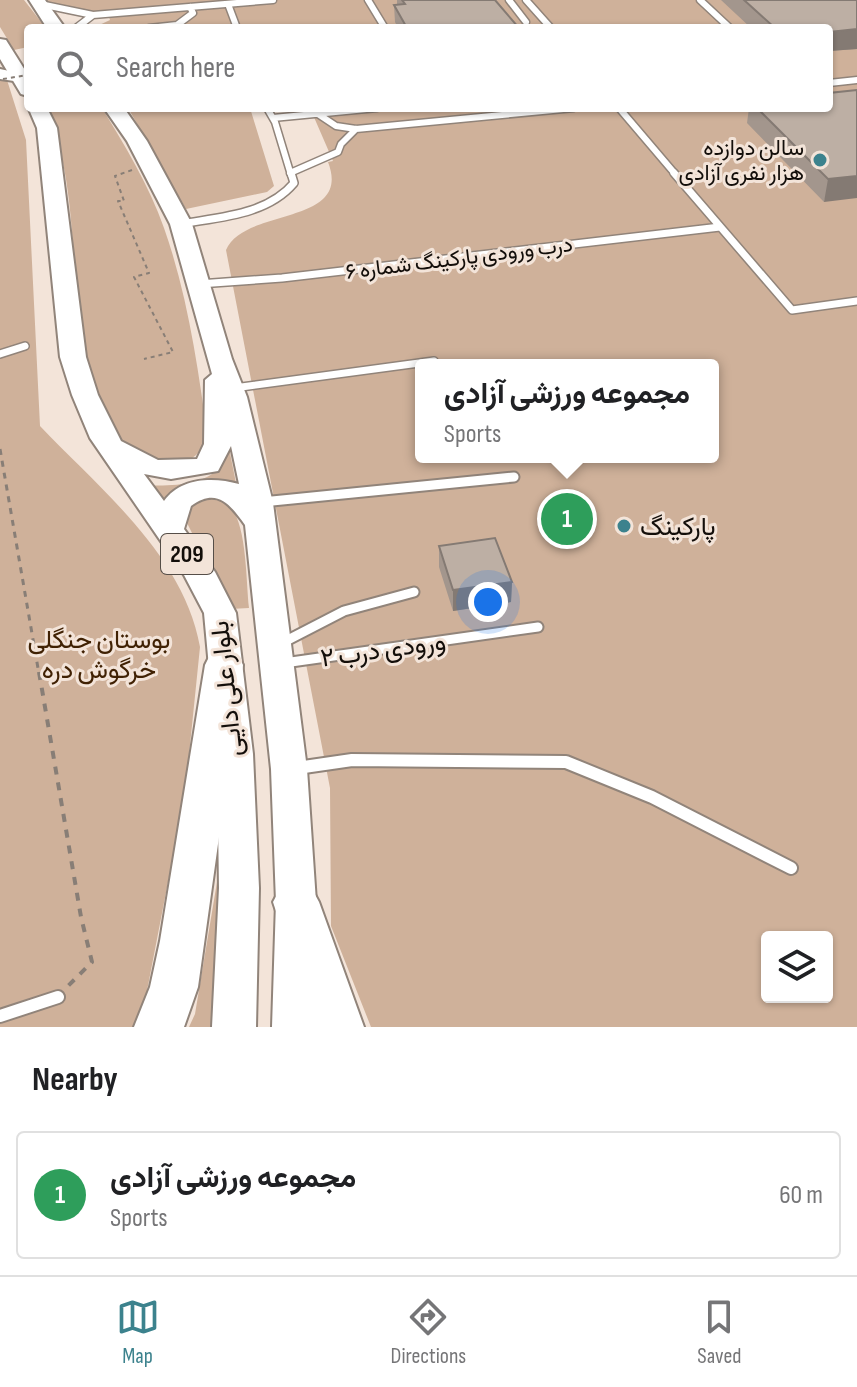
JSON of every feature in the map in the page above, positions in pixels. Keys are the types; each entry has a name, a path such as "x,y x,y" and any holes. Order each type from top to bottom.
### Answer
{"highway":[{"path":"159,1027 174,987 183,941 224,665"},
{"path":"296,902 339,1027"}],"main road":[{"path":"38,2 53,24"},
{"path":"0,44 24,78"},
{"name":"بلوار علی دایی","path":"39,112 47,128 73,357 104,438 199,572 220,613 235,754 238,858 234,1027"},
{"name":"بلوار علی دایی","path":"117,112 137,141 181,224 219,359 231,389 258,511 289,769 296,902 294,1027"},
{"path":"104,438 147,469 165,471 208,465 218,444 219,359"},
{"path":"169,529 174,508 181,499 203,489 227,489 258,511"}],"street":[{"path":"1,76 24,81"}],"lane":[{"path":"154,0 157,10"},
{"path":"38,2 93,15 273,0"},
{"path":"368,0 383,24"},
{"path":"509,0 526,22"},
{"path":"526,0 547,24"},
{"path":"700,0 726,24"},
{"path":"228,4 236,24"},
{"path":"178,24 193,13 190,7"},
{"path":"81,24 93,15"},
{"path":"833,83 857,80"},
{"path":"181,224 270,203 288,193 294,183 269,112"},
{"path":"273,118 338,112"},
{"path":"318,114 336,126 356,129 532,112"},
{"path":"622,112 792,310 857,301"},
{"path":"290,173 338,152 341,144 356,129"},
{"name":"درب ورودی پارکینگ شماره ۶","path":"197,284 282,278 720,227"},
{"path":"0,354 25,346"},
{"path":"231,389 415,364"},
{"path":"258,511 514,477"},
{"path":"274,656 327,616 370,601 414,592"},
{"name":"ورودی درب ۲","path":"274,656 538,627"},
{"path":"289,769 352,760 566,762 652,797 791,868"},
{"path":"0,1016 58,997"}],"path":[{"path":"1,76 24,81"},
{"path":"127,161 133,172 115,176 124,201 118,201 149,273 134,277 173,352 144,359"},
{"path":"0,449 78,902 92,962 58,997"}],"green space":[{"path":"0,0 24,0 43,24 24,24 24,48 14,50 0,27"},
{"path":"46,0 857,0 857,1027 371,1027 331,926 330,788 226,250 237,236 253,227 311,207 325,197 332,182 328,162 333,161 312,112 833,112 833,24 102,24 110,20 107,11 75,10"},
{"name":"بوستان جنگلی خرگوش دره","path":"0,78 7,80 26,140 40,426 137,526 158,554 177,583 191,614 200,647 185,794 140,1027 0,1027"},
{"path":"47,112 104,112 158,212 186,306 208,439 196,455 185,462 172,465 148,457 116,439 109,426 90,375 82,337 67,182"},
{"path":"130,112 251,112 274,186 267,192 186,209"},
{"path":"228,443 237,488 169,505 139,485 185,484 207,477 223,462"},
{"path":"206,499 225,502 236,515 243,540 249,608 230,609 184,517 190,504"},
{"path":"217,882 221,911 217,1027 189,1027 195,1014"}],"building":[{"path":"402,0 495,0 516,24 405,24 394,5 405,4"},
{"path":"744,0 857,0 857,29 833,32 833,24 771,24"},
{"name":"سالن دوازده هزار نفری آزادی","path":"857,90 857,176 828,179 761,112 833,112 833,93"},
{"path":"495,538 512,582 453,590 439,546"}],"place":[{"name":"سالن دوازده هزار نفری آزادی","path":"820,160"},
{"name":"مجموعه ورزشی آزادی","path":"567,519"},
{"name":"پارکینگ","path":"624,526"}]}
